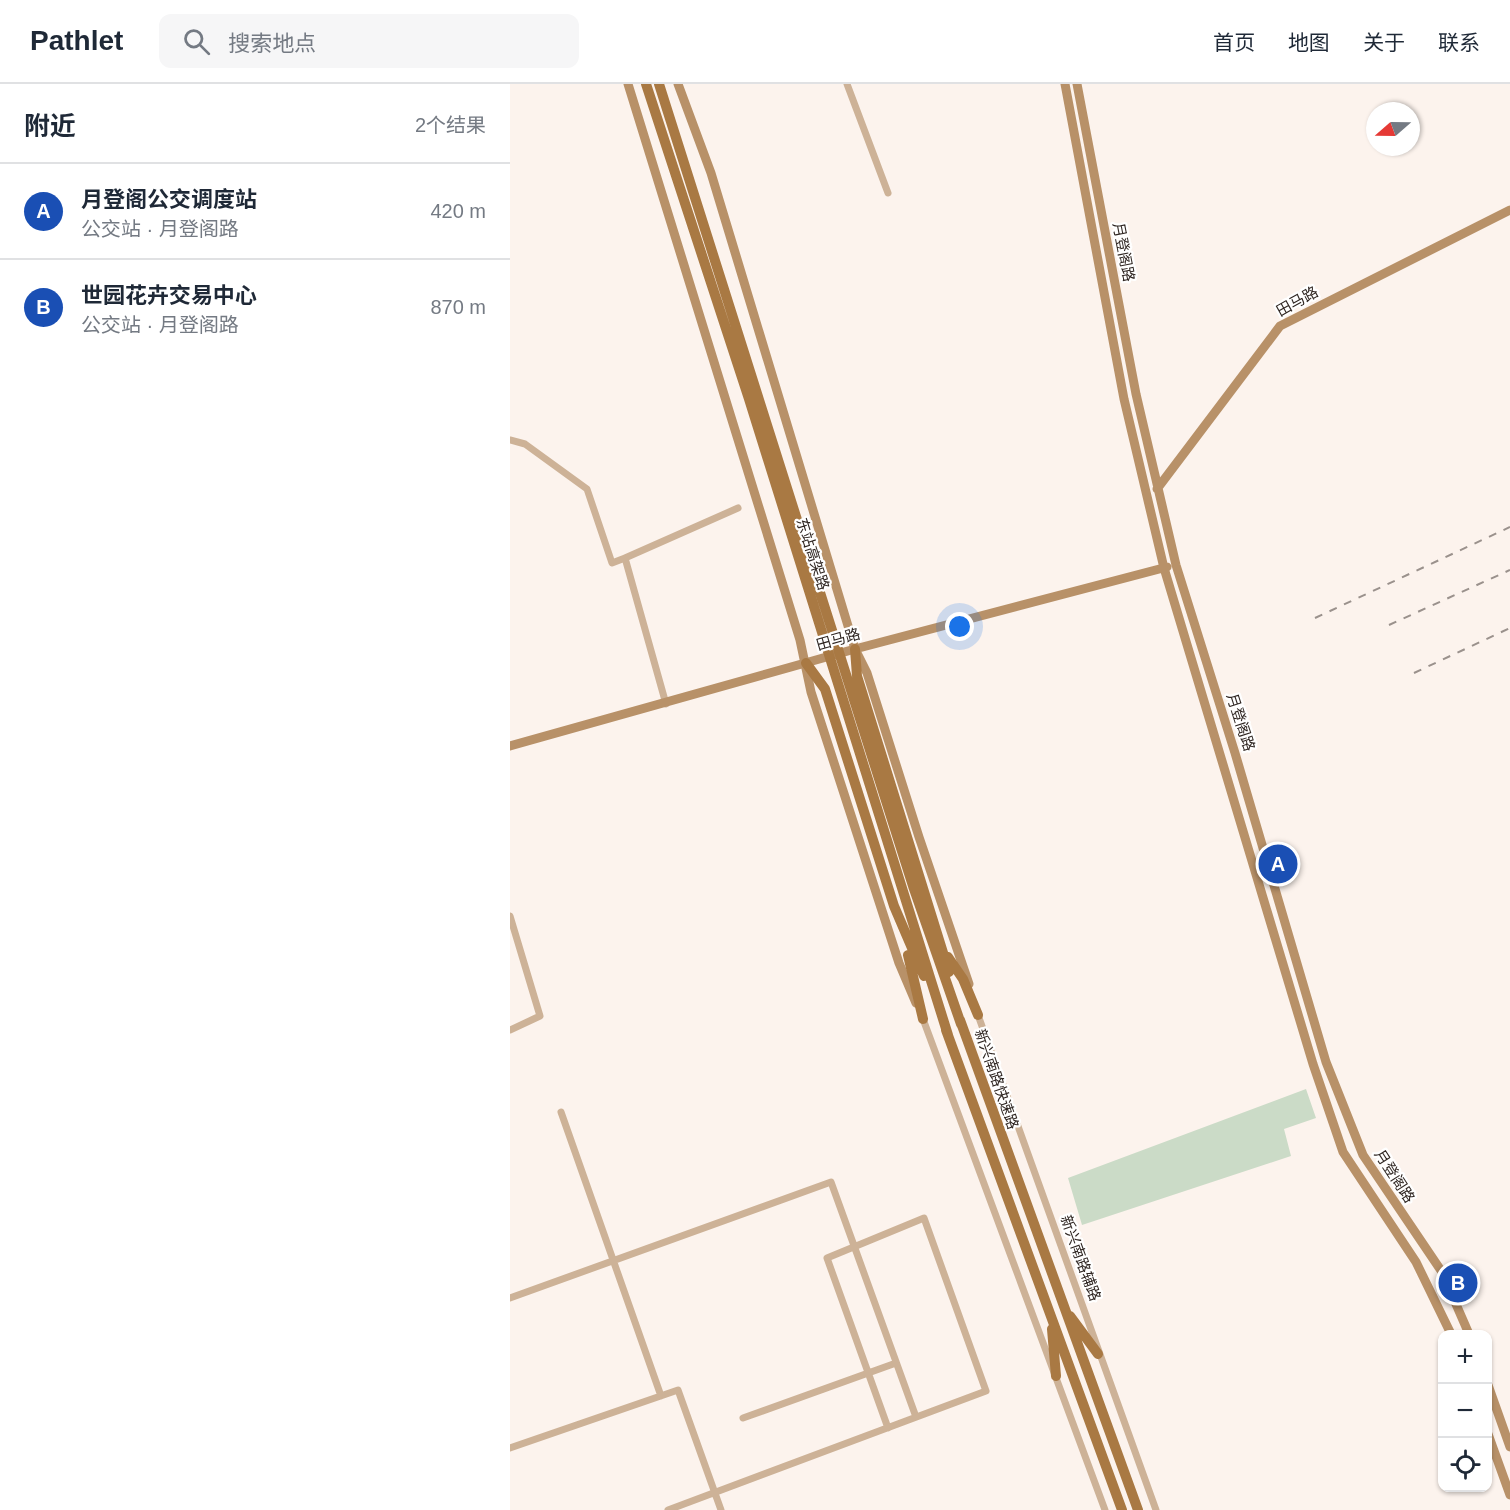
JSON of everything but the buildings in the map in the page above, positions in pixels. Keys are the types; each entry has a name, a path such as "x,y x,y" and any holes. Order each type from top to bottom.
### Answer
{"main road":[{"path":"628,84 806,663 811,692 898,963 923,1018"},
{"name":"东站高架路","path":"646,84 752,411 948,1035"},
{"name":"东站高架路","path":"659,84 912,886 961,1024"},
{"path":"678,84 718,194 855,650 867,673 978,1015"},
{"name":"月登阁路","path":"1065,84 1124,399 1164,568 1334,1129 1349,1163 1416,1262 1437,1300 1449,1330"},
{"name":"月登阁路","path":"1077,84 1136,393 1176,565 1238,764 1326,1062 1363,1155 1442,1272 1467,1330"},
{"name":"田马路","path":"1157,489 1280,326 1510,210"},
{"name":"田马路","path":"510,746 806,663 1176,565"},
{"name":"新兴南路快速路","path":"855,650 857,676 945,953 961,1024 1138,1510"},
{"name":"新兴南路快速路","path":"806,663 825,689 894,906 948,1035 1122,1510"},
{"path":"894,906 915,979 923,1018"},
{"path":"945,953 963,979 978,1015"},
{"path":"1063,1307 1098,1354"},
{"path":"1049,1314 1056,1376"},
{"path":"1492,1396 1510,1446"},
{"path":"1489,1438 1510,1495"}],"street":[{"path":"847,84 888,193"},
{"path":"510,441 525,444 586,489 612,563 738,508"},
{"path":"625,558 666,704"},
{"path":"510,916 540,1017 510,1030"},
{"name":"新兴南路辅路","path":"978,1015 1156,1510"},
{"path":"923,1018 1106,1510"},
{"path":"561,1112 662,1396"},
{"path":"510,1298 831,1182 916,1418"},
{"path":"668,1510 916,1418 986,1391 924,1218 827,1258 888,1428"},
{"path":"743,1418 896,1363"},
{"path":"510,1448 678,1390 721,1510"}],"green space":[{"path":"1306,1089 1316,1118 1284,1129 1291,1156 1082,1225 1068,1178"}],"railway":[{"path":"1315,618 1510,527"},
{"path":"1389,625 1510,570"},
{"path":"1414,673 1510,628"}],"place":[{"name":"月登阁公交调度站","path":"1278,864"},
{"name":"世园花卉交易中心","path":"1458,1283"}]}
